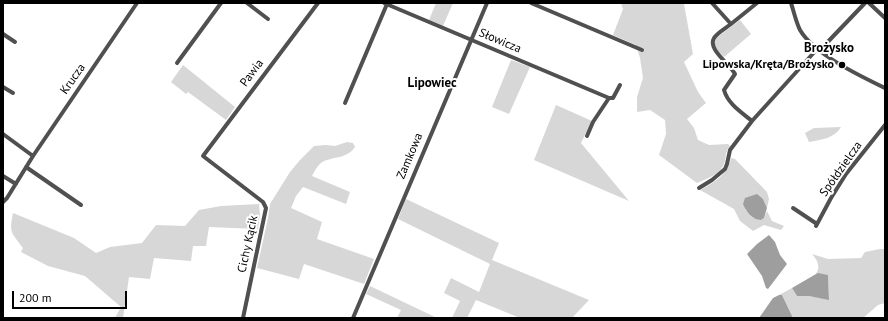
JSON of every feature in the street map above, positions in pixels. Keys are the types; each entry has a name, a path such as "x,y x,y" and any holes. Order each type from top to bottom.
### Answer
{"street":[{"name":"Krucza","path":"3,202 137,3"},
{"path":"177,63 221,3"},
{"path":"247,3 268,19"},
{"name":"Pawia","path":"203,156 318,3"},
{"name":"Zamkowa","path":"353,318 487,3"},
{"path":"531,3 642,50"},
{"path":"712,3 730,24"},
{"path":"752,121 728,101 724,90 735,74 732,68 714,50 712,43 714,38 757,3"},
{"path":"792,3 797,23 808,40 855,73 885,88"},
{"path":"699,188 712,180 725,169 730,150 752,121 819,49 865,3"},
{"path":"869,3 885,18"},
{"path":"345,103 385,4"},
{"name":"Słowicza","path":"385,4 609,98"},
{"path":"3,34 15,42"},
{"path":"587,136 593,122 609,98 613,98 620,85"},
{"path":"3,87 13,94"},
{"name":"Spółdzielcza","path":"793,208 816,225 846,174 885,125"},
{"path":"3,134 33,156"},
{"name":"Cichy Kącik","path":"203,156 263,202 266,208 243,318"},
{"path":"26,167 81,205"},
{"path":"3,176 16,184"}],"shaded area":[{"path":"436,3 453,3 443,26 429,20"},
{"path":"621,3 684,4 693,54 684,62 698,92 706,103 687,119 694,128 698,140 709,145 728,144 730,146 723,166 712,176 697,183 659,155 666,134 665,120 650,110 637,112 637,97 643,78 640,58 636,45 613,35 623,9"},
{"path":"740,20 751,34 724,57 716,47 715,39"},
{"path":"511,60 530,67 509,114 492,107"},
{"path":"183,65 235,107 226,120 188,92 186,94 171,82"},
{"path":"556,105 592,121 581,143 629,201 534,160"},
{"path":"841,127 831,136 809,142 805,133 814,128"},
{"path":"347,142 353,143 355,147 343,156 329,159 321,163 312,176 350,192 346,204 303,187 296,196 291,208 322,222 317,239 374,259 364,284 304,264 299,279 257,268 270,204 290,172 314,146 335,146"},
{"path":"731,158 735,159 767,192 769,199 767,208 763,199 745,209 752,217 761,220 764,218 767,211 772,221 784,226 781,230 764,225 753,231 740,221 734,209 700,190 715,181 724,173"},
{"path":"757,194 763,199 767,208 764,218 761,220 752,217 743,204 745,198"},
{"path":"406,199 499,243 492,260 589,300 572,318 520,318 476,300 467,318 452,318 460,301 444,293 451,278 479,292 490,264 398,219"},
{"path":"259,204 260,215 258,229 209,227 206,246 193,246 191,261 154,258 150,279 129,277 123,318 115,318 121,307 85,276 48,266 21,252 23,248 11,229 13,213 74,238 96,253 110,247 142,243 156,225 185,226 199,210 221,206"},
{"path":"769,235 775,242 780,255 787,264 768,289 766,288 762,276 747,254"},
{"path":"885,249 885,303 878,305 863,318 793,318 782,295 779,295 792,288 797,296 829,299 828,275 816,274 818,268 817,261 812,254 828,259 861,258 865,252"},
{"path":"818,273 828,275 829,300 809,296 797,296 792,288"},
{"path":"370,286 437,318 397,318 401,310 366,294"},
{"path":"782,295 793,318 759,318 773,298"}],"place":[{"name":"Lipowska/Kręta/Brożysko","path":"842,65"}],"district":[{"name":"Brożysko","path":"829,48"},
{"name":"Lipowiec","path":"432,83"}]}
